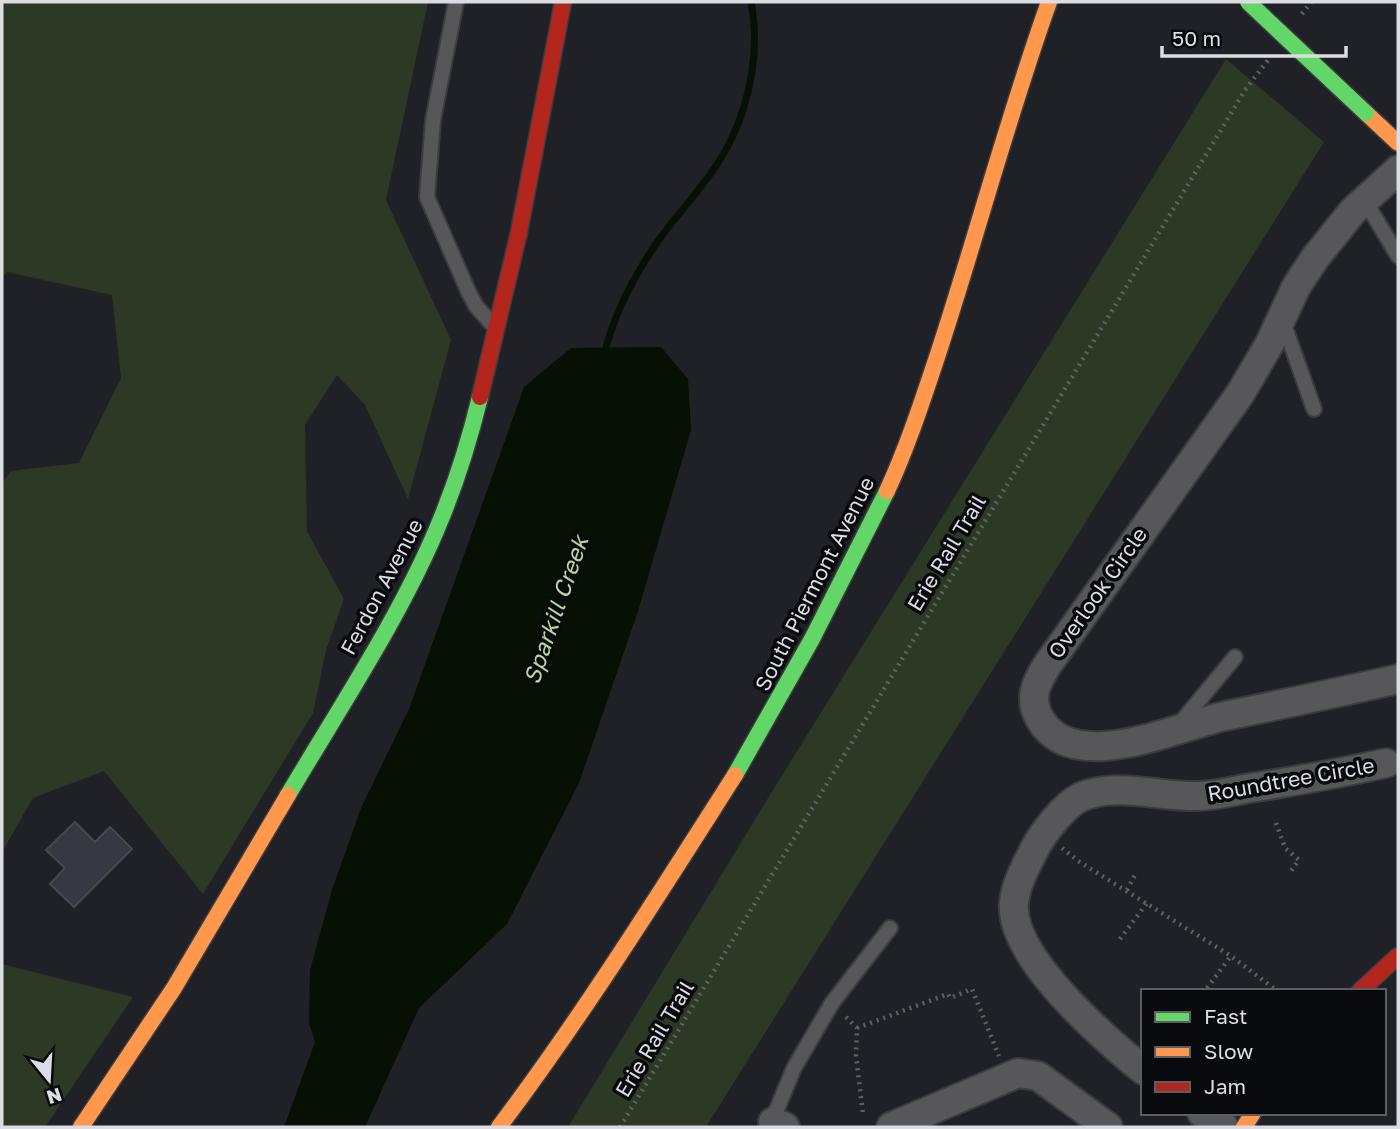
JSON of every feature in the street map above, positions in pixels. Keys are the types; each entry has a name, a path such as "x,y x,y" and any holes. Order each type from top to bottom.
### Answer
{"street":[{"name":"Ferdon Avenue","path":"81,1127 174,988 404,597 441,519 473,426 497,328 519,232 563,2"},
{"name":"South Piermont Avenue","path":"499,1127 558,1048 601,984 747,757 812,639 888,489 902,460 956,302 1032,49 1049,2"},
{"path":"1248,2 1398,144"},
{"name":"Overlook Circle","path":"1398,170 1364,199 1315,258 1296,287 1270,343 1240,394 1048,664 1034,692 1036,713 1049,731 1071,742 1097,745 1131,744 1209,720 1398,680"},
{"name":"Roundtree Circle","path":"1141,1068 1102,1037 1043,974 1019,933 1013,904 1018,884 1035,848 1064,809 1082,797 1119,790 1198,796 1321,778 1386,764"},
{"path":"1363,989 1389,972 1398,956"},
{"path":"891,1127 1018,1073 1038,1076 1108,1127"},
{"path":"1205,1115 1224,1127"}],"lane":[{"path":"457,2 433,120 427,197 476,306 497,328"},
{"path":"1364,199 1398,256"},
{"path":"1281,318 1314,409"},
{"path":"1174,731 1235,657"},
{"path":"775,1125 794,1068 832,1003 890,928"}],"path":[{"path":"1295,24 1311,2"},
{"name":"Erie Rail Trail","path":"620,1127 1245,90 1270,57"},
{"path":"1276,823 1285,848 1299,860 1291,872"},
{"path":"1078,861 1231,956 1274,989"},
{"path":"1127,890 1136,873"},
{"path":"1120,939 1147,903"},
{"path":"1207,988 1231,956"},
{"path":"857,1028 948,994 950,998 972,989 995,1046"},
{"path":"846,1017 857,1028 856,1056 863,1114"}],"green space":[{"path":"2,2 428,2 386,200 451,340 408,499 365,405 337,375 305,425 307,531 344,599 326,650 313,713 203,894 104,771 33,798 2,852 2,483 11,471 79,463 121,378 112,295 7,272 2,278"},
{"path":"1226,59 1324,142 706,1127 568,1127 773,790"},
{"path":"2,964 133,997 45,1127 2,1127"}],"water":[{"path":"661,347 688,379 691,430 638,611 579,783 507,924 419,1008 365,1127 284,1127 315,1042 309,1023 310,970 332,890 361,808 409,709 524,387 571,348"}],"building":[{"path":"75,822 95,842 110,827 132,849 74,907 50,884 65,868 46,850"}],"waterway":[{"name":"Sparkill Creek","path":"604,356 625,296 641,268 658,241 715,168 737,126 752,73 754,19 751,2"}],"traffic: fast":[{"path":"1248,2 1366,113"},
{"path":"288,795 370,659 426,554 458,474 480,397"},
{"path":"735,775 812,639 887,491"}],"traffic: slow":[{"path":"887,491 908,442 937,357 1019,90 1049,2"},
{"path":"1366,113 1398,143"},
{"path":"499,1127 591,997 735,775"},
{"path":"81,1127 174,988 288,795"},
{"path":"1244,1127 1252,1115"}],"traffic: jam":[{"path":"480,397 519,232 563,2"},
{"path":"1362,989 1398,956"}]}
